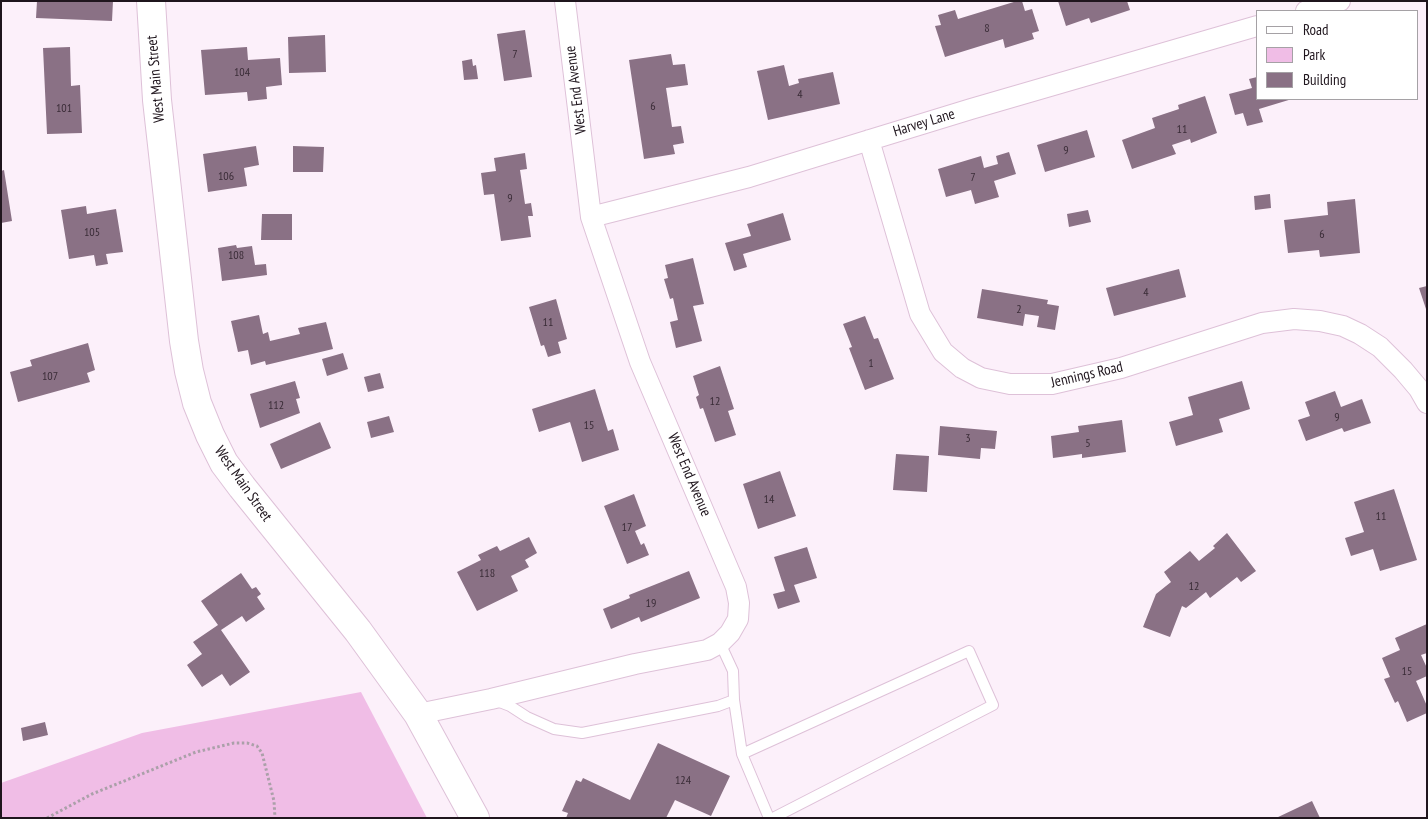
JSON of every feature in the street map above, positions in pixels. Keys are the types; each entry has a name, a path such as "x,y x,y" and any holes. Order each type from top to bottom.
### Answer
{"main road":[{"name":"West Main Street","path":"151,1 157,100 165,182 185,348 198,403 210,435 224,463 358,631 418,714 474,818"}],"street":[{"name":"West End Avenue","path":"565,1 591,217 640,362 736,587 739,603 738,619 730,633 720,643"},
{"path":"1309,10 1340,1"},
{"name":"Harvey Lane","path":"591,217 748,177 1256,26"},
{"name":"Jennings Road","path":"869,140 920,314 943,352 962,368 981,378 1010,384 1052,384 1121,368 1262,323 1303,320 1320,321 1343,326 1360,334 1380,348 1403,370 1419,389 1427,403"},
{"path":"418,714 491,699 635,664 707,650 720,643"}],"lane":[{"path":"720,643 733,671 734,700 742,754 771,818 993,705 969,651 742,754"},
{"path":"491,699 510,706 527,717 554,729 582,733 718,706 734,700"}],"path":[{"path":"47,818 92,794 196,752 234,743 247,742 257,746 262,753 274,801 275,818"}],"green space":[{"path":"361,692 427,818 1,818 1,783 142,733"}],"building":[{"path":"37,1 113,1 112,21 36,18"},
{"path":"1022,1 1025,11 1032,9 1039,31 1032,33 1034,39 1005,48 1003,39 945,57 935,26 941,25 938,15 955,10 958,19"},
{"path":"1058,1 1127,1 1130,10 1091,23 1089,18 1066,26"},
{"path":"525,30 532,77 504,81 497,34"},
{"path":"325,35 326,72 289,73 288,37"},
{"path":"70,47 71,86 80,85 82,133 47,134 43,48"},
{"path":"247,47 248,60 280,58 282,85 266,87 267,99 248,101 247,92 205,95 201,50"},
{"path":"671,54 673,65 685,64 688,85 666,88 672,127 681,126 684,143 673,145 675,154 644,159 629,60"},
{"path":"472,59 473,66 476,65 478,79 464,80 462,61"},
{"path":"784,65 789,86 799,83 798,79 833,72 840,104 768,120 757,71"},
{"path":"1256,77 1256,100 1289,100 1259,109 1263,122 1247,126 1243,113 1235,115 1229,94 1252,88 1249,79"},
{"path":"1205,96 1217,133 1191,143 1190,139 1172,145 1176,154 1132,169 1122,140 1155,128 1152,118 1179,109 1178,105"},
{"path":"1087,130 1095,157 1045,172 1037,145"},
{"path":"256,146 259,165 244,168 247,186 208,192 203,154"},
{"path":"293,146 324,147 323,172 293,172"},
{"path":"1009,152 1016,174 994,181 999,197 975,204 971,190 946,197 938,169 981,156 984,168 998,164 996,156"},
{"path":"525,153 527,169 520,170 525,204 531,203 533,216 528,216 531,237 501,241 494,194 484,195 481,173 496,171 494,158"},
{"path":"4,170 12,221 1,223 1,171"},
{"path":"1270,194 1271,208 1255,210 1254,196"},
{"path":"1355,199 1360,253 1320,257 1319,250 1288,253 1284,220 1328,215 1327,202"},
{"path":"86,206 87,214 116,209 123,252 106,254 108,264 96,266 94,255 69,259 61,210"},
{"path":"1088,210 1091,222 1069,227 1067,214"},
{"path":"783,213 791,240 743,254 747,267 734,271 725,243 751,236 747,224"},
{"path":"262,214 292,214 292,240 261,240"},
{"path":"236,245 237,248 252,246 255,265 266,264 267,275 222,281 218,248"},
{"path":"693,258 704,304 693,306 702,341 676,348 670,322 678,320 673,298 670,299 664,279 668,278 665,265"},
{"path":"1179,269 1186,297 1114,316 1106,288"},
{"path":"1427,286 1427,309 1426,309 1419,288"},
{"path":"982,289 1048,300 1047,304 1059,306 1055,330 1037,327 1039,316 1025,314 1023,326 977,318"},
{"path":"556,299 567,339 558,342 561,353 548,357 544,345 541,346 529,307"},
{"path":"259,315 263,334 268,332 270,341 300,334 298,328 326,322 333,349 266,365 265,361 251,365 248,350 238,352 231,321"},
{"path":"865,316 874,339 878,338 894,379 865,390 849,348 852,347 843,324"},
{"path":"88,343 95,370 87,373 90,382 18,402 10,372 32,366 30,360"},
{"path":"343,353 348,369 327,376 322,359"},
{"path":"720,366 734,409 728,411 736,435 715,442 703,408 700,409 696,397 699,395 693,376"},
{"path":"380,373 384,388 368,392 364,377"},
{"path":"295,381 300,398 296,399 300,413 260,428 250,394"},
{"path":"1242,381 1250,409 1219,419 1223,432 1176,446 1169,422 1193,415 1188,397"},
{"path":"595,389 608,431 613,429 619,450 582,462 570,422 539,432 532,409"},
{"path":"1335,391 1341,407 1362,399 1371,423 1344,432 1342,428 1306,441 1298,420 1310,416 1305,402"},
{"path":"389,416 394,432 371,438 367,422"},
{"path":"1122,420 1126,452 1082,458 1082,454 1053,458 1051,436 1079,432 1078,426"},
{"path":"320,422 331,448 281,469 270,444"},
{"path":"940,426 997,431 995,449 981,448 980,459 938,455"},
{"path":"896,454 929,456 927,492 893,490"},
{"path":"780,471 796,516 758,529 743,484"},
{"path":"1394,489 1417,560 1380,571 1373,549 1351,556 1345,538 1364,532 1354,502"},
{"path":"634,494 646,526 635,531 641,545 644,543 649,555 627,564 604,506"},
{"path":"1227,533 1256,571 1241,582 1237,577 1210,598 1206,592 1186,608 1182,606 1170,637 1143,627 1156,594 1171,582 1164,572 1190,551 1199,561 1215,548 1213,546"},
{"path":"529,537 537,553 525,560 529,567 511,576 518,591 477,611 457,572 481,560 478,555 497,546 500,551"},
{"path":"807,547 817,578 794,585 800,602 778,609 773,594 785,591 774,557"},
{"path":"689,571 700,598 641,622 639,617 611,629 603,609 630,598 629,595"},
{"path":"241,573 252,589 256,587 261,594 257,597 265,609 246,622 242,616 221,630 250,672 230,686 222,674 202,687 187,665 202,654 193,642 218,625 201,601"},
{"path":"1427,624 1427,653 1421,655 1427,668 1427,676 1416,681 1427,706 1427,713 1407,722 1398,701 1395,703 1384,679 1390,677 1382,658 1400,650 1395,638"},
{"path":"45,722 48,735 23,741 21,728"},
{"path":"658,743 730,776 711,816 675,800 666,818 566,818 568,813 562,811 576,780 581,782 583,778 630,800"},
{"path":"1312,801 1320,818 1276,818"}]}
